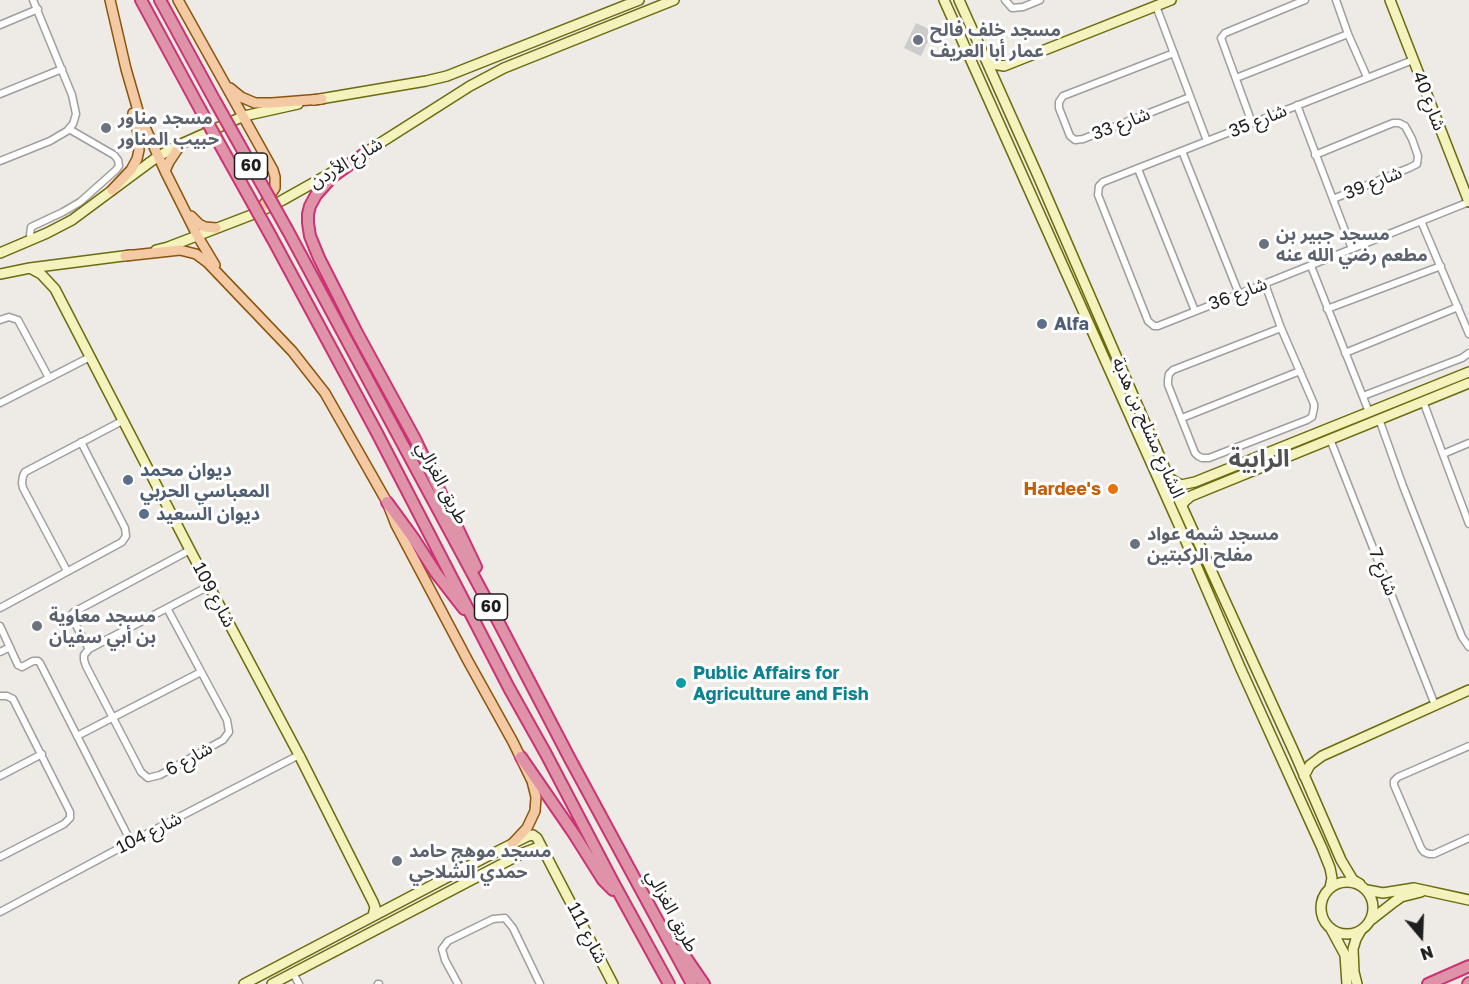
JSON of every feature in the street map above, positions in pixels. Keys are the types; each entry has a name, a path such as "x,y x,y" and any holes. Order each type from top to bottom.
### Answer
{"highway":[{"name":"طريق الغزالي","path":"141,0 377,433 475,623 668,984"},
{"name":"طريق الغزالي","path":"162,0 500,623 570,759 651,907 700,983"},
{"path":"367,152 342,169 316,195 308,214 310,236 356,331 415,439 500,623"},
{"path":"387,502 475,623"},
{"path":"521,758 603,880 622,898"},
{"path":"1428,984 1469,966"}],"main road":[{"path":"110,0 139,114 157,156 197,235 222,278"},
{"path":"177,0 273,170 275,188 259,212"},
{"path":"112,190 134,165 139,150 126,69"},
{"path":"220,75 241,97 255,103 322,99"},
{"path":"165,171 181,144"},
{"path":"181,203 199,224 216,228"},
{"path":"125,256 180,250 202,258 292,351 337,412 387,502 396,525 521,758 535,790 536,806 527,828 512,844"}],"street":[{"path":"0,161 50,141 74,124 76,114 72,95 33,0"},
{"name":"شارع الأردن","path":"0,274 70,262 125,256 168,247 259,212 367,152 470,86 504,68 674,0"},
{"name":"الشارع مشلح بن هدبة","path":"944,0 1322,848 1330,868 1332,878 1330,888"},
{"name":"الشارع مشلح بن هدبة","path":"958,0 1341,860 1353,880 1363,887"},
{"path":"1005,0 1012,8 1023,7 1040,0"},
{"path":"996,84 998,74 1004,66 1171,0"},
{"path":"1252,123 1221,38 1225,33 1305,0"},
{"path":"1336,0 1367,77"},
{"name":"شارع 40","path":"1390,0 1469,202"},
{"path":"0,253 33,240 72,220 157,156 244,116 447,76 635,1"},
{"path":"1156,6 1207,141"},
{"path":"0,25 38,9"},
{"path":"543,53 538,51 539,44 569,28"},
{"path":"1236,78 1348,34"},
{"name":"شارع 33","path":"1173,53 1064,96 1059,102 1059,108 1070,136 1075,140 1083,139 1190,97"},
{"path":"985,58 993,64 1004,66"},
{"name":"شارع 35","path":"1103,182 1413,60"},
{"path":"0,94 62,69"},
{"name":"شارع 39","path":"1297,105 1352,249"},
{"name":"شارع 39","path":"1315,155 1393,123 1405,126 1412,139 1418,156 1417,164 1333,199"},
{"path":"33,240 30,235 31,227 80,202 119,166 114,155 69,129"},
{"path":"1182,151 1239,294"},
{"path":"1138,169 1195,311"},
{"path":"1025,181 1034,184 1038,181 1038,176"},
{"name":"شارع 36","path":"1103,182 1099,186 1098,195 1151,324 1154,326 1469,202"},
{"path":"1421,221 1469,334"},
{"path":"55,289 53,279 56,272 70,262"},
{"path":"1311,266 1369,412"},
{"path":"1327,309 1441,266"},
{"name":"شارع 109","path":"30,268 41,274 55,289 299,755 373,902 375,907 373,916"},
{"path":"1265,284 1281,328 1314,404 1312,417 1209,458 1202,458 1195,453 1168,385 1169,374 1173,370 1281,328"},
{"path":"1345,353 1458,307"},
{"path":"0,320 13,317 18,320 49,378"},
{"path":"1362,396 1462,358 1469,353"},
{"path":"0,403 90,357"},
{"path":"1182,418 1300,371"},
{"path":"1169,478 1181,485 1195,482 1469,372"},
{"path":"1182,505 1191,496 1469,383"},
{"path":"1423,401 1469,524"},
{"path":"1379,419 1462,636 1469,647"},
{"path":"67,571 23,488 22,478 25,472 124,420"},
{"name":"شارع 7","path":"1330,439 1435,705"},
{"path":"0,608 122,542 126,536 125,528 81,442"},
{"path":"1443,454 1469,443"},
{"path":"1279,448 1277,455 1283,458"},
{"path":"1189,551 1196,551 1201,545"},
{"path":"190,549 74,612 72,618 89,649 209,586"},
{"path":"1197,569 1200,562 1210,565"},
{"name":"شارع 6","path":"89,649 84,655 86,666 141,772 148,778 160,775 223,740 229,732 227,720 167,608"},
{"path":"0,626 18,665 22,667 33,661 40,663 131,842"},
{"path":"0,652 10,647"},
{"path":"77,736 201,672"},
{"path":"1304,776 1310,765 1322,756 1469,690"},
{"path":"0,696 13,699 70,812 70,818 64,824 0,857"},
{"path":"1469,746 1398,777 1394,785 1424,852 1434,854 1469,838"},
{"path":"0,776 42,754"},
{"path":"1295,754 1307,759 1322,756"},
{"name":"شارع 104","path":"0,912 299,755"},
{"path":"243,984 528,836 535,836 543,851"},
{"path":"272,984 532,849 543,851"},
{"name":"شارع 111","path":"543,851 613,984"},
{"path":"486,857 492,869"},
{"path":"1347,984 1345,955 1322,916 1322,901 1330,888 1344,881 1383,893 1408,888 1469,900"},
{"path":"1363,887 1373,902 1373,915 1370,921"},
{"path":"1357,984 1353,948 1361,930 1386,906 1401,897 1426,891"},
{"path":"373,902 387,909"},
{"path":"458,984 445,960 442,949 448,941 493,919 505,918 513,928 540,984"},
{"path":"1331,929 1349,934 1361,930"},
{"path":"293,973 299,984"}],"shaded area":[{"name":"مسجد خلف فالح عمار أبا العريف","path":"916,23 933,31 921,56 904,48"}],"place":[{"name":"مسجد خلف فالح عمار أبا العريف","path":"918,40"},
{"name":"مسجد مناور حبيب المناور","path":"106,128"},
{"name":"مسجد جبير بن مطعم رضي الله عنه","path":"1264,244"},
{"name":"Alfa","path":"1042,324"},
{"name":"ديوان محمد المعباسي الحربي","path":"128,480"},
{"name":"Hardee's","path":"1113,489"},
{"name":"ديوان السعيد","path":"144,514"},
{"name":"مسجد شمه عواد مفلح الركبتين","path":"1135,544"},
{"name":"مسجد معاوية بن أبي سفيان","path":"37,626"},
{"name":"Public Affairs for Agriculture and Fish","path":"681,683"},
{"name":"مسجد موهج حامد حمدي الشلاحي","path":"397,861"}],"district":[{"name":"الرابية","path":"1259,459"}]}
